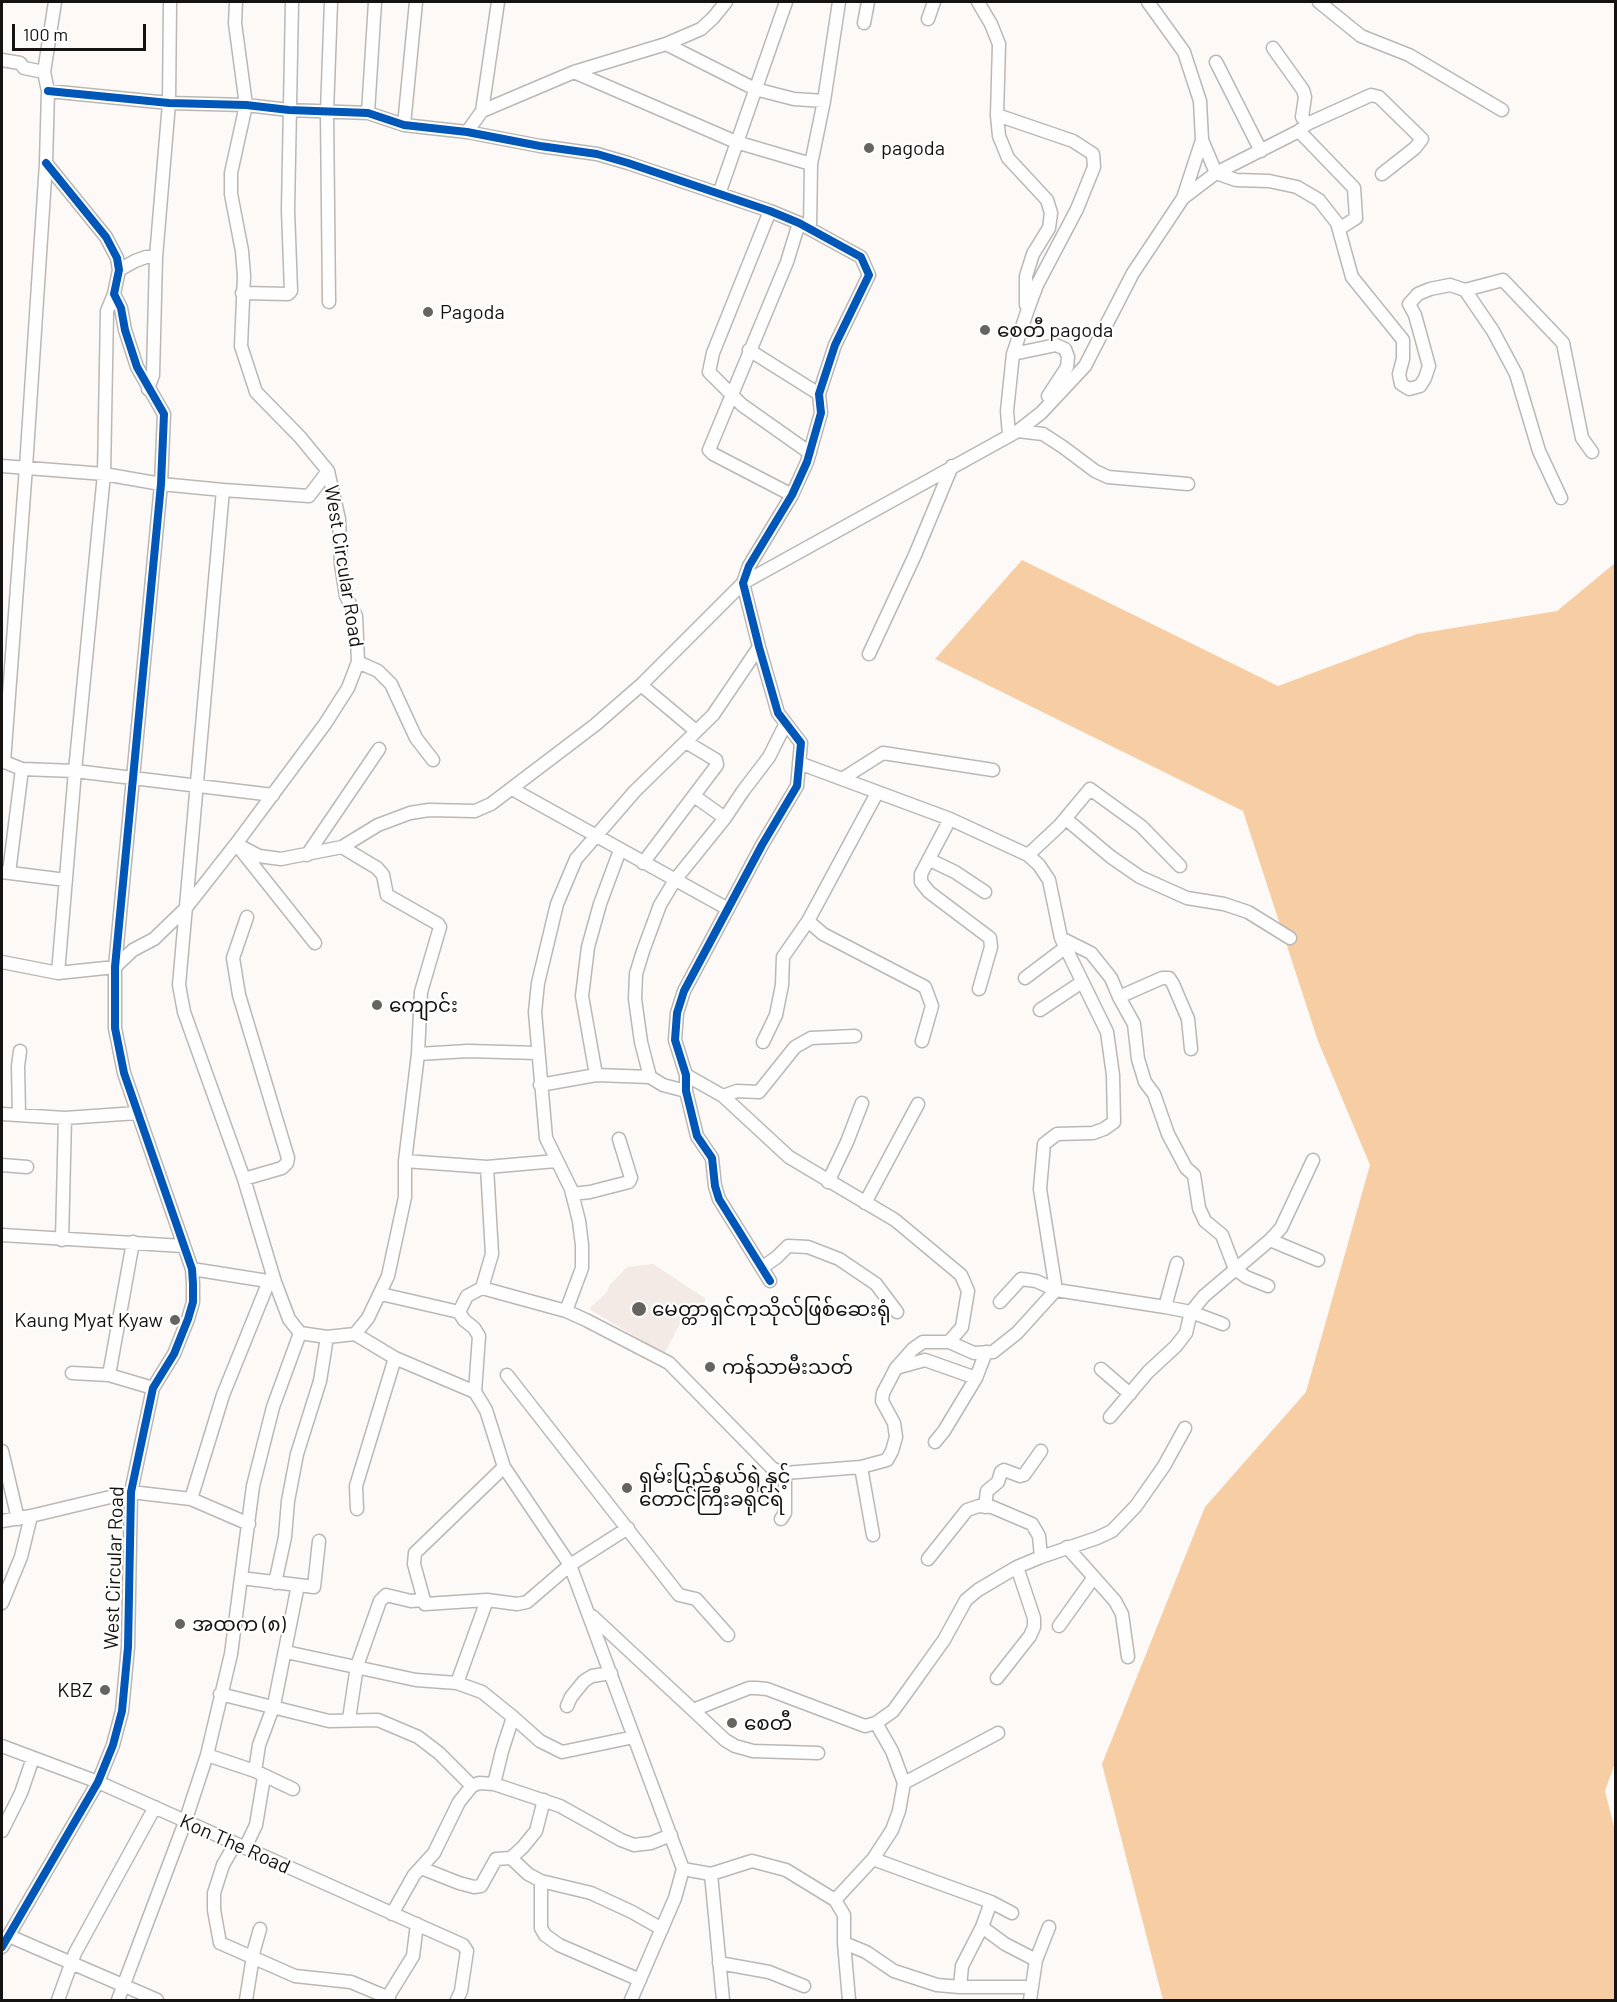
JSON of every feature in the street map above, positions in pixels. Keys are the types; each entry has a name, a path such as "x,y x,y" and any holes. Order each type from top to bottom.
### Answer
{"street":[{"path":"55,2 44,72 48,91 46,163 26,468 3,762 22,769 75,771 273,795"},
{"path":"148,389 153,375 156,257 169,104 170,2"},
{"name":"West Circular Road","path":"115,967 133,950 154,939 186,909 325,724 348,688 358,662 356,616 346,596 341,564 339,519 328,471 300,437 256,392 241,346 244,276 242,251 231,194 231,173 246,105 235,23 236,2"},
{"path":"243,293 288,294 291,291 288,210 292,2"},
{"path":"329,302 327,111 331,2"},
{"path":"368,113 375,2"},
{"path":"404,124 416,2"},
{"path":"467,132 482,111 498,2"},
{"path":"482,111 574,72 666,44 701,29 726,2"},
{"path":"719,194 786,2"},
{"path":"792,495 709,450 787,261 805,226 811,164 824,101 839,2"},
{"path":"864,23 868,2"},
{"path":"928,19 934,2"},
{"path":"978,2 999,44 997,115 999,136 1008,158 1047,200 1051,213 1048,228 1033,254 1026,276 1027,312"},
{"path":"1148,2 1184,52 1200,101 1202,140 1216,173 1236,180 1269,181 1297,187 1319,200 1337,224 1352,278 1403,340 1403,359 1399,374 1401,384 1409,389 1420,386 1429,366 1415,315 1409,304 1418,294 1450,285 1465,290 1503,280 1563,343 1582,438 1592,452"},
{"path":"1318,2 1361,36 1409,55 1502,110"},
{"path":"666,44 755,89 794,99 824,101"},
{"path":"1273,48 1303,90 1305,97 1303,128 1354,188 1356,218 1339,229"},
{"path":"2,60 20,63 24,68 44,72"},
{"path":"1216,62 1261,151"},
{"path":"574,72 736,142 811,164"},
{"path":"48,91 169,104 246,105 289,110 368,113 404,124 597,154 770,211 805,226 861,257 869,275 835,345 819,394 821,413 810,453 792,495 749,566 743,583 778,713 801,743 797,786 684,991 677,1013 675,1040 686,1075 686,1091 697,1136 712,1158 718,1199 770,1281"},
{"path":"1183,198 1216,173 1371,95 1379,97 1422,139 1415,148 1382,174"},
{"path":"997,115 1073,141 1093,154 1094,167 1037,285 1013,354 1007,411 1013,433"},
{"path":"236,844 259,856 281,859 307,855 342,847 378,825 410,813 429,810 475,811 491,804 595,725 641,685 743,583 1013,433 1041,413 1085,366 1133,273 1183,198 1202,140"},
{"path":"46,163 106,237 117,258 119,270 114,294 107,311 104,474 58,973"},
{"path":"770,211 713,353 709,372 742,405 810,453"},
{"path":"119,270 146,257 156,257"},
{"path":"1465,290 1493,331 1516,374 1539,451 1561,498"},
{"name":"West Circular Road","path":"2,1947 98,1782 113,1745 122,1711 128,1647 130,1492 153,1388 174,1354 193,1302 192,1269 124,1073 115,1028 115,967 161,484 164,414 148,389 138,367 125,330 121,308 114,294"},
{"path":"1013,354 1056,345 1065,349 1068,357 1067,367 1045,400 1041,413"},
{"path":"749,350 819,394"},
{"path":"1013,433 1043,434 1095,471 1108,477 1188,484"},
{"path":"2,466 104,474 161,484 309,496 328,471"},
{"path":"869,654 915,555 952,466"},
{"path":"223,490 179,986 184,1012 244,1179 272,1282 289,1319 300,1333 327,1337 355,1334 395,1358 475,1392"},
{"path":"566,1311 582,1268 579,1221 572,1194 546,1138 535,1012 538,983 557,904 576,860 635,791 713,716 759,647"},
{"path":"358,662 378,671 391,684 416,738 433,760"},
{"path":"641,685 696,731"},
{"path":"650,1077 641,1042 635,999 636,974 660,905 675,880 725,818 769,757 786,725"},
{"path":"643,863 717,765 716,760 686,742"},
{"path":"307,855 379,749"},
{"path":"842,779 883,753 993,770"},
{"path":"799,763 950,819 1028,855 1049,880 1064,942 1107,1032 1113,1075 1114,1122 1093,1133 1057,1134 1044,1144 1040,1189 1056,1290"},
{"path":"22,769 5,872 66,880"},
{"path":"512,789 728,909"},
{"path":"1028,855 1066,819 1090,789 1141,826 1180,866"},
{"path":"763,1042 776,1015 782,985 783,957 808,921 877,793"},
{"path":"694,796 725,818"},
{"path":"950,819 921,874 921,882 923,887 990,938 991,947 980,989"},
{"path":"1066,819 1111,857 1140,877 1187,898 1224,904 1248,912 1290,938"},
{"path":"236,844 315,943"},
{"path":"342,847 377,868 382,875 387,896 440,927 421,992 418,1054 405,1161 405,1197 388,1276 368,1318 355,1334"},
{"path":"596,1075 582,996 588,946 600,904 620,850"},
{"path":"930,860 955,872 985,892"},
{"path":"244,1179 282,1168 288,1158 237,984 233,958 247,917"},
{"path":"808,921 823,934 925,987 932,1006 922,1041"},
{"path":"1025,978 1064,942"},
{"path":"1064,942 1091,953 1111,978 1134,1024 1138,1059 1145,1082 1154,1095 1168,1134 1186,1168 1194,1175 1198,1208 1205,1221 1222,1235 1235,1269 1246,1277 1268,1286"},
{"path":"2,962 58,973 115,967"},
{"path":"1119,997 1162,978 1169,978 1188,1019 1191,1049"},
{"path":"1040,1010 1082,982"},
{"path":"723,1096 737,1091 759,1092 795,1047 811,1038 855,1036"},
{"path":"19,1115 20,1051"},
{"path":"418,1054 468,1051 538,1053"},
{"path":"540,1085 596,1075 650,1077 663,1085 686,1091"},
{"path":"686,1075 723,1096 789,1157 895,1220 961,1275 968,1291 962,1327 949,1342"},
{"path":"828,1182 862,1103"},
{"path":"865,1203 918,1104"},
{"path":"2,1114 65,1118 137,1113"},
{"path":"62,1240 65,1118"},
{"path":"572,1194 629,1182 631,1178 619,1139"},
{"path":"1110,1417 1148,1372 1176,1346 1186,1333 1191,1312 1204,1296 1281,1228 1313,1160"},
{"path":"405,1161 487,1167 556,1161"},
{"path":"2,1165 27,1167"},
{"path":"482,1288 492,1254 487,1167"},
{"path":"2,1235 183,1246"},
{"path":"1270,1240 1318,1260"},
{"path":"109,1375 133,1242"},
{"path":"763,1267 788,1246 808,1247 839,1259 876,1284 897,1312"},
{"path":"1165,1307 1178,1263"},
{"path":"192,1269 272,1282"},
{"path":"1000,1302 1021,1279 1036,1281 1056,1290 1191,1312 1222,1324"},
{"path":"191,1499 223,1395 272,1282"},
{"path":"459,1312 467,1296 482,1288 566,1311 669,1363 772,1468 785,1473 861,1467 887,1460 896,1437 894,1423 882,1401 883,1393 896,1368 913,1349 923,1342 949,1342 974,1353 993,1352 1017,1333 1056,1290"},
{"path":"381,1294 459,1312 479,1336 475,1392 486,1410 504,1467 570,1565 684,1869 675,1898 630,2001"},
{"path":"118,2001 185,1822 207,1755 231,1654 254,1486 273,1407 300,1333"},
{"path":"275,1583 285,1537 288,1501 297,1455 320,1382 327,1337"},
{"path":"935,1442 976,1378 986,1352"},
{"path":"357,1509 356,1486 395,1358"},
{"path":"896,1368 925,1360 976,1378"},
{"path":"1101,1369 1130,1394"},
{"path":"72,1373 109,1375 153,1388"},
{"path":"507,1375 679,1595 696,1599 728,1635"},
{"path":"693,1710 749,1688 756,1688 767,1689 865,1726 876,1723 893,1711 944,1640 966,1600 978,1590 1017,1567 1112,1531 1136,1506 1164,1466 1185,1428"},
{"path":"2,1451 18,1519"},
{"path":"986,1507 987,1491 998,1482 1001,1472 1004,1470 1020,1476 1024,1475 1041,1452"},
{"path":"504,1467 415,1553 414,1564 425,1604 487,1600 517,1604 526,1602 570,1565 628,1528"},
{"path":"861,1467 873,1535"},
{"path":"781,1519 784,1513 785,1473"},
{"path":"2,1521 130,1492 191,1499 249,1524"},
{"path":"928,1559 967,1510 979,1506 992,1507 1032,1524 1039,1536 1041,1557"},
{"path":"2,1603 21,1557 31,1516"},
{"path":"241,1578 314,1587 319,1541"},
{"path":"1067,1547 1115,1601 1122,1614 1128,1657"},
{"path":"997,1678 1030,1636 1034,1627 1034,1618 1017,1567"},
{"path":"1059,1626 1094,1577"},
{"path":"298,1585 274,1706 259,1745 260,1774 256,1825 223,1865 214,1893 214,1910 220,1943 295,1976 351,1982 389,1999 395,1984 413,1956 417,1924"},
{"path":"349,1719 357,1666 366,1636 383,1597 386,1595 411,1601 423,1600"},
{"path":"457,1683 487,1600"},
{"path":"588,1613 725,1740 735,1746 753,1751 818,1753"},
{"path":"286,1652 416,1680 457,1683 482,1692 540,1741 562,1752 634,1737"},
{"path":"567,1706 584,1681 592,1676 611,1673"},
{"path":"220,1694 329,1721 378,1720 418,1737 439,1753 472,1786"},
{"path":"494,1784 513,1717"},
{"path":"835,1900 873,1859 896,1822 903,1783 892,1751 876,1723"},
{"path":"903,1783 998,1733"},
{"name":"Kon The Road","path":"2,1746 98,1782 466,1947 461,1991 457,2001"},
{"path":"207,1755 260,1774 293,1789"},
{"path":"2,1831 21,1793 33,1758"},
{"path":"392,1914 414,1875 434,1853 459,1802 472,1786 479,1783 494,1784 544,1800 576,1813 634,1845 651,1843 671,1835"},
{"path":"421,1868 474,1887 481,1886 496,1859 511,1858 536,1832 544,1800"},
{"path":"58,2001 71,1964 106,1894 155,1808"},
{"path":"511,1858 528,1874 541,1881 591,1893 662,1929"},
{"path":"873,1859 991,1902 1012,1913"},
{"path":"684,1869 711,1874 752,1861 786,1870 835,1900 844,1915 849,2001"},
{"path":"711,1874 723,2001"},
{"path":"541,1881 541,1928 545,1935 559,1945 640,1980"},
{"path":"960,1987 962,1966 982,1927 991,1902"},
{"path":"982,1927 1005,1944 1036,1960"},
{"path":"1030,2001 1036,1960 1049,1927"},
{"path":"246,2001 252,1959 260,1929"},
{"path":"9,1936 157,2001"},
{"path":"844,1943 866,1952 894,1971 937,1985 1032,1987"},
{"path":"719,1963 769,1972 804,1986"}],"shaded area":[{"path":"1022,560 1278,686 1417,634 1557,611 1615,563 1616,1760 1605,1791 1616,1835 1615,2000 1163,2000 1102,1764 1205,1507 1306,1392 1370,1165 1318,1041 1243,811 935,659"},
{"name":"မေတ္တာရှင်ကုသိုလ်ဖြစ်ဆေးရုံ","path":"653,1264 706,1299 697,1314 688,1309 664,1354 589,1309 607,1292 609,1286 627,1267"}],"cycle path":[{"path":"48,91 169,103 246,105 289,110 368,113 404,125 467,132 597,154 770,211 799,223 861,257 869,275 835,345 819,394 821,413 807,462 792,495 749,566 743,583 778,713 801,743 797,786 762,845 684,991 677,1013 675,1040 686,1075 686,1091 697,1136 712,1158 719,1199 770,1281"},
{"path":"2,1947 98,1782 113,1745 122,1711 128,1647 131,1492 153,1388 174,1354 193,1302 192,1269 124,1073 115,1028 115,967 161,484 164,414 137,367 125,330 121,308 114,294 119,270 117,258 106,237 46,163"}],"place":[{"name":"pagoda","path":"869,148"},
{"name":"Pagoda","path":"428,312"},
{"name":"စေတီ pagoda","path":"985,330"},
{"name":"ကျောင်း","path":"377,1005"},
{"name":"မေတ္တာရှင်ကုသိုလ်ဖြစ်ဆေးရုံ","path":"639,1309"},
{"name":"Kaung Myat Kyaw","path":"175,1320"},
{"name":"ကန်သာမီးသတ်","path":"710,1367"},
{"name":"ရှမ်းပြည်နယ်ရဲ နှင့် တောင်ကြီးခရိုင်ရဲ","path":"627,1488"},
{"name":"အထက (၈)","path":"180,1624"},
{"name":"KBZ","path":"105,1690"},
{"name":"စေတီ","path":"732,1723"}]}
